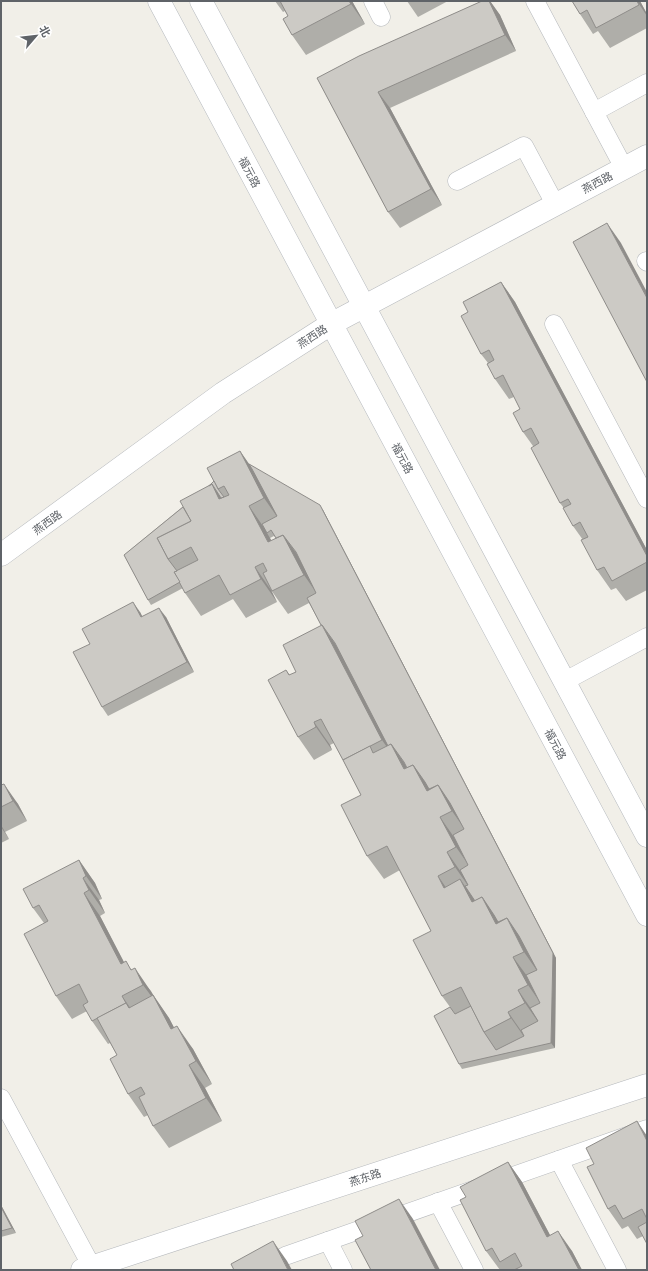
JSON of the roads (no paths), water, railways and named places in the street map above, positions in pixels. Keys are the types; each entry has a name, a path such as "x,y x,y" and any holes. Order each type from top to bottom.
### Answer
{"main road":[{"name":"福元路","path":"159,1 647,915"},
{"path":"201,1 647,836"},
{"name":"燕西路","path":"1,555 223,393 331,324 647,156"},
{"name":"燕东路","path":"87,1268 647,1085"}],"lane":[{"path":"373,1 381,17"},
{"path":"535,1 624,168"},
{"path":"594,112 647,83"},
{"path":"457,181 524,146 555,204"},
{"path":"554,324 647,499"},
{"path":"565,681 647,637"},
{"path":"1,1098 87,1268"},
{"path":"285,1256 647,1128"},
{"path":"559,1160 617,1270"},
{"path":"438,1202 474,1270"},
{"path":"328,1241 343,1270"}]}
